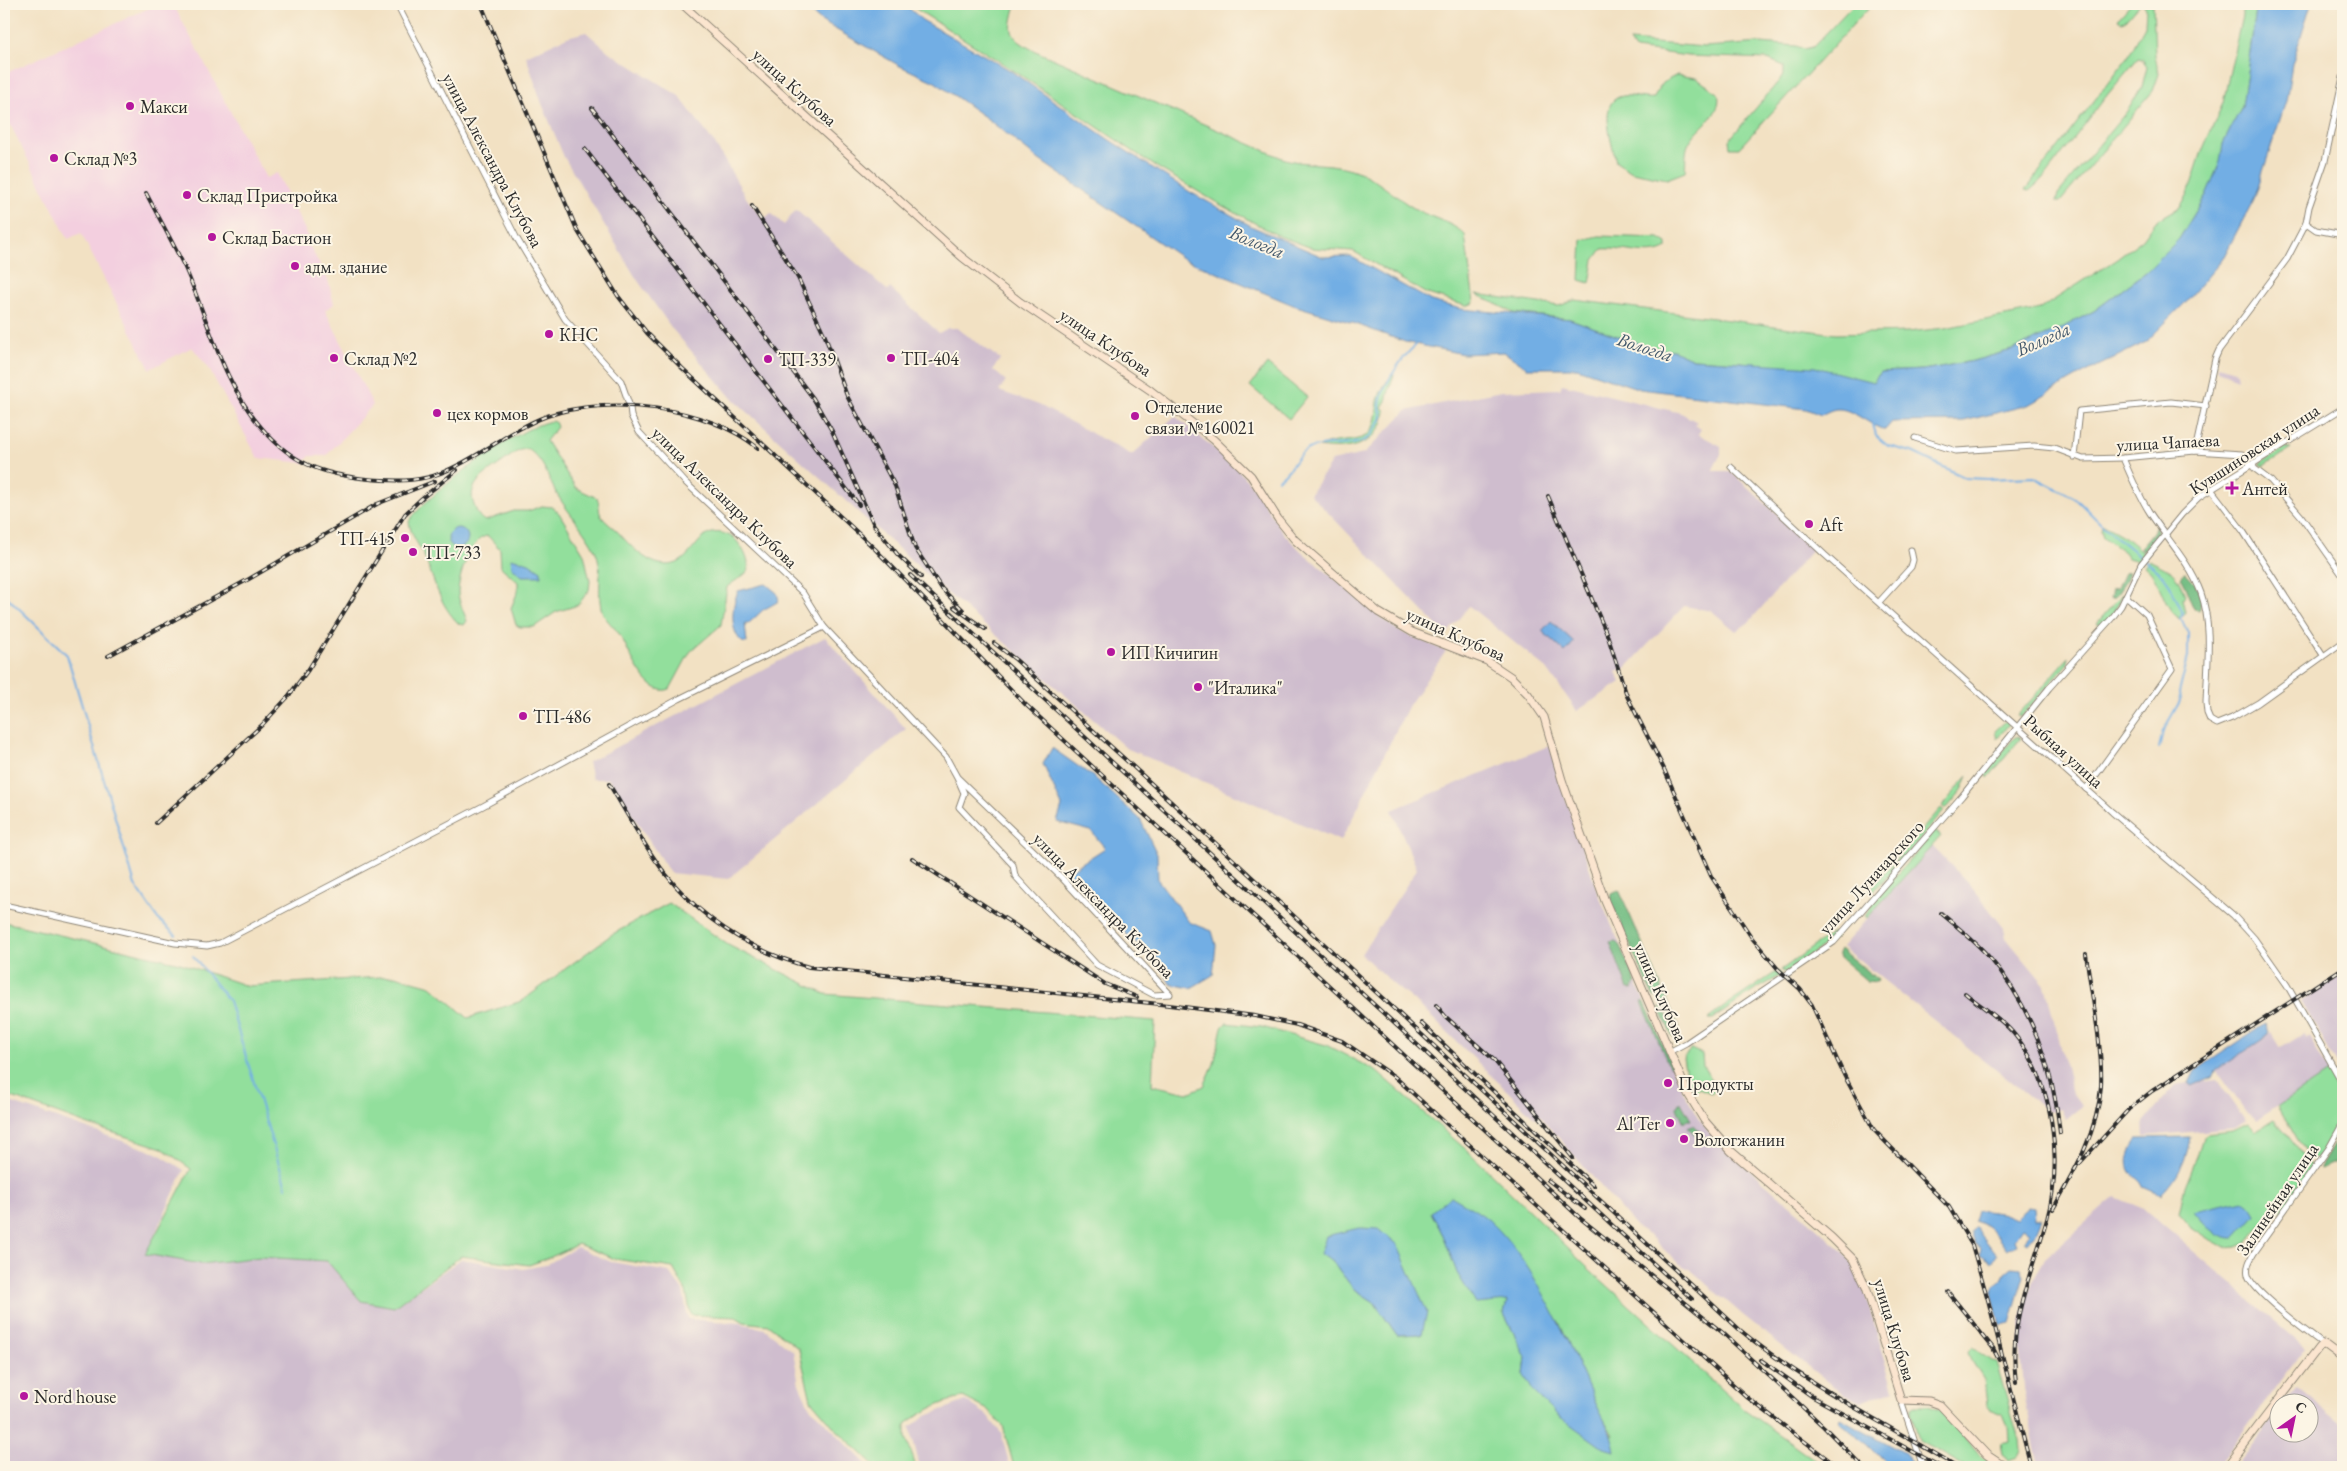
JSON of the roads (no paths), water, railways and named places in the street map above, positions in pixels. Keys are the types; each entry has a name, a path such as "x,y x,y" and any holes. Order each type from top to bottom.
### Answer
{"main road":[{"name":"улица Клубова","path":"682,4 962,257 1020,302 1147,388 1214,440 1252,476 1288,532 1378,612 1412,632 1487,661 1510,677 1528,694 1544,716 1562,780 1605,901 1691,1098 1716,1134 1742,1162 1832,1238 1853,1260 1866,1287 1901,1400"},
{"path":"2227,1467 2323,1344 2343,1358"},
{"path":"1901,1400 1929,1401 1940,1405 1987,1455 1999,1462 2014,1467"}],"street":[{"name":"улица Александра Клубова","path":"397,4 516,237 564,319 621,381 630,407 631,416 639,432 685,482 804,593 824,627 946,757 958,777 964,793 959,807 1013,865 1015,876 1097,965 1154,995 1170,994 1062,878 958,777"},
{"path":"2195,451 2215,359 2219,350 2287,259 2306,223 2309,207 2325,161 2343,78"},
{"path":"2306,223 2316,230 2343,235"},
{"path":"2074,457 2080,411 2171,402 2206,406"},
{"name":"Кувшиновская улица","path":"2017,727 2106,625 2126,596 2141,564 2190,505 2211,488 2343,408"},
{"name":"улица Чапаева","path":"1915,438 1946,449 1967,451 2034,446 2054,448 2074,457 2123,458 2195,451 2239,453 2245,456 2271,481 2301,516 2343,576"},
{"path":"2123,458 2133,483 2150,513 2180,553 2201,593 2208,636 2207,713 2210,720 2217,724 2232,718 2343,642"},
{"name":"Рыбная улица","path":"1731,467 1825,555 2134,832 2233,915 2250,934 2287,986 2343,1084"},
{"path":"2211,488 2243,531 2323,655"},
{"path":"1879,602 1911,567 1913,560 1911,550"},
{"path":"2086,789 2172,669 2147,615 2126,596"},
{"path":"4,905 175,943 207,946 220,943 466,815 679,699 824,627"},
{"name":"улица Луначарского","path":"1671,1051 1706,1030 1834,942 1962,796 2017,727"},
{"name":"Залинейная улица","path":"2323,1344 2288,1316 2250,1280 2248,1267 2254,1253 2329,1148 2343,1123"},
{"name":"улица Клубова","path":"1901,1400 1923,1467"}],"water":[{"name":"Вологда","path":"801,4 899,4 910,9 922,20 1008,69 1108,139 1190,192 1253,227 1323,257 1350,256 1431,301 1461,309 1570,319 1656,350 1673,350 1693,359 1815,367 1873,382 1881,372 1923,370 1973,361 2012,350 2054,332 2094,311 2146,272 2179,239 2206,195 2220,162 2223,144 2242,106 2257,4 2311,4 2292,64 2286,101 2254,199 2222,260 2183,305 2146,342 2084,373 2028,405 1964,421 1892,422 1885,430 1843,409 1833,410 1821,415 1806,409 1640,389 1577,368 1527,368 1504,352 1463,354 1405,342 1353,323 1293,305 1182,258 1038,159 989,120 935,82 900,66 821,21"},
{"path":"458,528 465,531 468,538 465,545 458,548 451,545 448,538 451,531"},
{"path":"511,558 529,563 541,571 541,576 522,576 512,567"},
{"path":"766,584 777,593 779,601 763,610 749,623 745,623 747,643 742,642 733,625 734,604 738,591"},
{"path":"1551,621 1574,642 1565,652 1542,631"},
{"path":"1052,748 1095,778 1140,819 1157,854 1158,880 1189,922 1212,931 1216,945 1213,975 1191,988 1170,984 1157,958 1129,937 1068,872 1105,848 1091,831 1057,822 1062,806 1043,764"},
{"path":"2265,1024 2269,1035 2216,1070 2214,1076 2191,1086 2189,1083 2195,1071"},
{"path":"2190,1137 2187,1153 2181,1168 2167,1189 2161,1195 2143,1187 2140,1180 2131,1172 2128,1163 2137,1138"},
{"path":"1451,1196 1490,1221 1521,1258 1561,1327 1605,1422 1615,1451 1603,1448 1556,1414 1533,1391 1524,1375 1526,1357 1504,1314 1507,1301 1476,1304 1457,1273 1443,1235 1431,1212"},
{"path":"2242,1200 2253,1208 2256,1215 2235,1238 2228,1238 2217,1233 2207,1226 2194,1211"},
{"path":"2028,1207 2034,1208 2035,1219 2042,1218 2036,1232 2027,1243 2024,1241 2029,1232 2022,1228 2014,1239 2016,1244 2006,1249 1989,1228 1974,1221 1977,1210 2007,1214 2016,1218"},
{"path":"1975,1227 1997,1255 1992,1262 1980,1254 1981,1248 1975,1244 1971,1232"},
{"path":"1359,1228 1379,1229 1397,1244 1427,1312 1422,1334 1397,1335 1374,1302 1353,1288 1332,1261 1320,1254 1326,1236"},
{"path":"2012,1267 2021,1268 2024,1275 2010,1323 2000,1325 1992,1293 1995,1285 2002,1280 2005,1273"},
{"path":"1840,1418 1904,1453 1914,1467 1890,1467 1866,1443 1840,1423 1838,1420"}],"waterway":[{"path":"1278,479 1286,473 1305,451 1320,446 1355,443 1369,437 1382,418 1381,399 1388,382 1399,364 1416,345"},
{"path":"1873,424 1876,436 1888,446 1912,452 1966,478 2034,477 2075,498 2104,527 2163,575 2170,585 2183,613 2181,619 2188,633 2188,657 2179,693 2180,701 2163,731 2159,748"},
{"path":"4,594 67,655 135,885 158,919 176,935"},
{"path":"193,956 229,1001 286,1187"}],"railway":[{"path":"481,4 577,230 618,296 647,333 875,549 1025,704 1580,1218 1723,1333 1824,1427 1863,1467"},
{"path":"592,108 813,398 832,431 874,525 898,555 921,577"},
{"path":"585,149 859,505"},
{"path":"146,193 185,268 217,351 236,391 261,427 274,441 287,452 315,468 330,473 364,479 412,480 426,478 455,467 520,429 547,416 599,406 656,408 685,414 712,422 737,434 758,448"},
{"path":"752,206 798,278 825,336 847,396 895,486 915,548 942,589 963,610"},
{"path":"156,823 262,725 287,698 308,670 405,514 457,470"},
{"path":"108,656 249,579 377,504 435,481"},
{"path":"1548,496 1608,637 1627,696 1664,769 1711,876 1752,938 1778,969 1800,989 1812,1005 1844,1075 1874,1130 1949,1207 1972,1245 2031,1467"},
{"path":"910,575 1692,1299"},
{"path":"954,607 985,629"},
{"path":"994,643 1016,660 1140,773 1740,1330 1820,1387 1958,1467"},
{"path":"609,784 656,862 678,889 729,931 767,952 788,960 809,967 1169,1005 1255,1016 1297,1025 1342,1041 1395,1077 1748,1398 1838,1467"},
{"path":"912,858 1105,984 1137,997"},
{"path":"1941,913 1989,957 2017,996 2038,1039 2046,1062 2057,1109 2060,1133"},
{"path":"2053,1209 2084,1150 2099,1103 2101,1086 2100,1054 2086,954"},
{"path":"2079,1164 2129,1109 2152,1091 2343,968"},
{"path":"1965,993 2009,1028 2028,1053 2038,1075 2052,1122 2054,1147 2052,1196 2018,1319 2014,1360 2016,1382"},
{"path":"1436,1005 1446,1017 1494,1060 1573,1158"},
{"path":"1421,1023 1594,1186"},
{"path":"1548,1180 1585,1209"},
{"path":"1948,1292 1993,1348 1999,1360"},
{"path":"1761,1360 1813,1397 1941,1467"}],"place":[{"name":"Макси","path":"130,106"},
{"name":"Склад №3","path":"54,158"},
{"name":"Склад Пристройка","path":"187,195"},
{"name":"Склад Бастион","path":"212,237"},
{"name":"адм. здание","path":"295,266"},
{"name":"КНС","path":"549,334"},
{"name":"Склад №2","path":"334,358"},
{"name":"ТП-404","path":"891,358"},
{"name":"ТП-339","path":"768,359"},
{"name":"цех кормов","path":"437,413"},
{"name":"Отделение связи №160021","path":"1135,416"},
{"name":"Антей","path":"2232,488"},
{"name":"Aft","path":"1809,524"},
{"name":"ТП-415","path":"405,538"},
{"name":"ТП-733","path":"413,552"},
{"name":"ИП Кичигин","path":"1111,652"},
{"name":"\"Италика\"","path":"1198,687"},
{"name":"ТП-486","path":"523,716"},
{"name":"Продукты","path":"1668,1083"},
{"name":"Al'Ter","path":"1670,1123"},
{"name":"Вологжанин","path":"1684,1139"},
{"name":"Nord house","path":"24,1396"}]}
